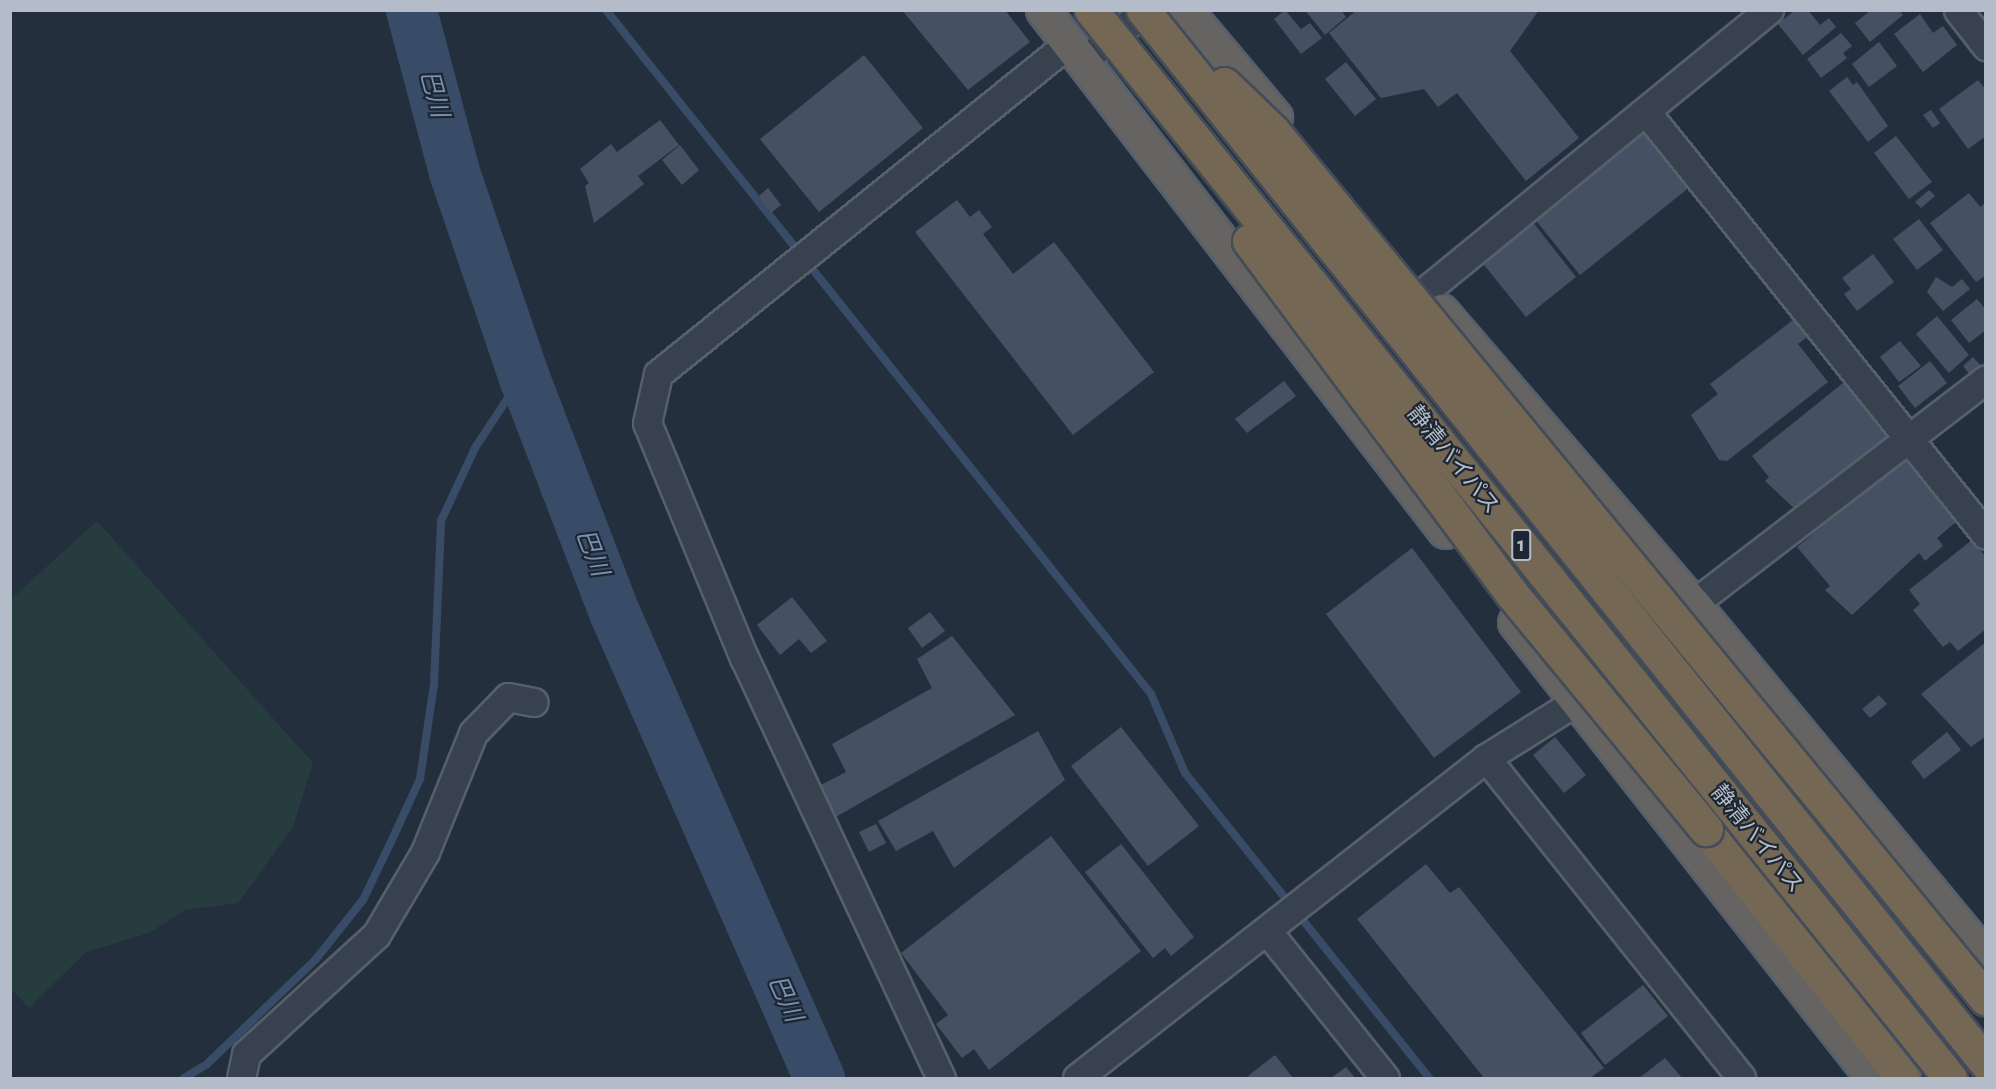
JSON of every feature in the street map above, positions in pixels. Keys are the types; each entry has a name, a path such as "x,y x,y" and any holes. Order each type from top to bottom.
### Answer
{"highway":[{"path":"1043,10 1577,701 1873,1078"},
{"name":"静清バイパス","path":"1091,10 1950,1078"},
{"path":"1146,10 1273,131 1986,999"},
{"name":"静清バイパス","path":"1146,10 1986,1063"},
{"path":"1185,10 1693,604 1986,958"},
{"path":"1125,52 1237,225 1512,594 1706,830 1903,1078"}],"street":[{"path":"941,1078 744,658 647,423 658,374 1076,52 1146,10"},
{"path":"1424,292 1647,113 1769,10"},
{"path":"1958,10 1986,46"},
{"path":"1647,113 1986,535"},
{"path":"1077,1078 1268,932 1486,758 1577,701 1693,604 1910,440 1986,379"},
{"path":"241,1078 246,1054 376,935 425,852 473,733 508,697 534,702"},
{"path":"1486,758 1741,1078"},
{"path":"1268,932 1385,1078"}],"green space":[{"path":"97,521 313,763 293,827 238,903 185,910 149,933 86,952 29,1008 10,988 11,599"}],"building":[{"path":"902,10 1005,10 1030,42 968,90"},
{"path":"1285,10 1301,29 1310,23 1322,38 1301,54 1274,19"},
{"path":"1305,10 1341,10 1346,17 1325,35"},
{"path":"1357,10 1539,10 1510,51 1579,138 1526,181 1457,93 1438,107 1424,89 1381,98 1329,33"},
{"path":"1795,10 1808,10 1820,25 1829,18 1836,27 1803,55 1778,24"},
{"path":"1871,10 1899,10 1903,15 1870,42 1855,23"},
{"path":"1920,14 1933,33 1943,26 1957,45 1923,72 1894,34"},
{"path":"1841,33 1852,46 1843,53 1847,58 1821,78 1807,59"},
{"path":"1879,42 1897,66 1869,87 1852,64"},
{"path":"864,55 923,128 819,212 760,139"},
{"path":"1346,62 1376,99 1355,116 1325,79"},
{"path":"1847,77 1853,85 1857,82 1888,126 1868,142 1829,91"},
{"path":"1978,80 1986,90 1986,136 1968,149 1939,109"},
{"path":"1931,110 1940,123 1933,128 1923,115"},
{"path":"660,120 679,145 638,176 644,184 594,223 585,186 589,183 580,169 611,144 617,152"},
{"path":"1644,128 1691,186 1580,275 1533,217"},
{"path":"1896,136 1932,182 1909,199 1874,153"},
{"path":"680,145 699,170 682,185 662,160"},
{"path":"768,188 781,205 771,213 759,196"},
{"path":"1929,190 1935,196 1921,208 1915,202"},
{"path":"1969,193 1980,207 1986,203 1986,275 1976,282 1930,223"},
{"path":"957,200 970,217 979,210 992,227 983,234 1013,274 1054,242 1154,372 1073,435 915,232"},
{"path":"1919,219 1943,250 1917,270 1893,239"},
{"path":"1532,221 1576,277 1526,317 1481,261"},
{"path":"1873,254 1894,282 1857,311 1844,294 1851,289 1842,278"},
{"path":"1936,277 1952,287 1962,279 1970,289 1943,311 1927,292"},
{"path":"1977,299 1986,310 1986,330 1969,343 1951,320"},
{"path":"1798,316 1812,333 1798,344 1828,382 1727,461 1719,460 1691,415 1718,394 1710,384"},
{"path":"1937,316 1969,355 1949,373 1916,334"},
{"path":"1900,341 1921,366 1899,382 1880,357"},
{"path":"1973,357 1982,367 1971,376 1963,366"},
{"path":"1930,361 1947,383 1915,408 1898,386"},
{"path":"1848,379 1892,434 1797,511 1765,481 1769,477 1752,456"},
{"path":"1284,381 1296,396 1247,433 1235,419"},
{"path":"1911,453 1963,516 1937,538 1943,546 1925,561 1919,553 1852,615 1825,590 1830,586 1797,547"},
{"path":"1972,540 1986,557 1986,629 1958,651 1950,642 1943,647 1913,610 1920,604 1909,590"},
{"path":"1412,548 1521,692 1434,758 1326,614"},
{"path":"792,597 827,641 811,653 799,639 780,655 757,625"},
{"path":"930,612 945,631 922,648 908,628"},
{"path":"952,636 1015,715 834,818 819,786 846,772 832,744 932,688 917,659"},
{"path":"1986,642 1986,736 1971,747 1921,694"},
{"path":"1879,695 1887,704 1870,718 1862,709"},
{"path":"1121,727 1199,826 1148,866 1071,766"},
{"path":"1038,731 1065,780 954,868 933,831 896,851 878,821"},
{"path":"1947,732 1961,750 1924,779 1911,762"},
{"path":"1555,737 1586,775 1564,793 1533,755"},
{"path":"876,824 886,843 869,852 859,832"},
{"path":"1051,836 1141,951 989,1070 974,1049 962,1058 936,1024 948,1015 901,953"},
{"path":"1121,844 1194,937 1171,956 1165,948 1153,958 1085,872"},
{"path":"1426,864 1450,893 1459,887 1604,1068 1590,1078 1484,1078 1357,919"},
{"path":"1643,985 1668,1016 1605,1065 1581,1033"},
{"path":"1275,1055 1293,1078 1250,1078 1248,1076"},
{"path":"1665,1058 1682,1078 1639,1078"},
{"path":"1346,1067 1355,1078 1331,1078"}],"waterway":[{"name":"巴川","path":"411,10 454,172 523,375 614,612 819,1078"},
{"path":"606,10 1151,694 1185,773 1429,1078"},
{"path":"184,1078 207,1064 316,959 363,900 420,779 434,684 441,521 475,448 523,375"}]}
